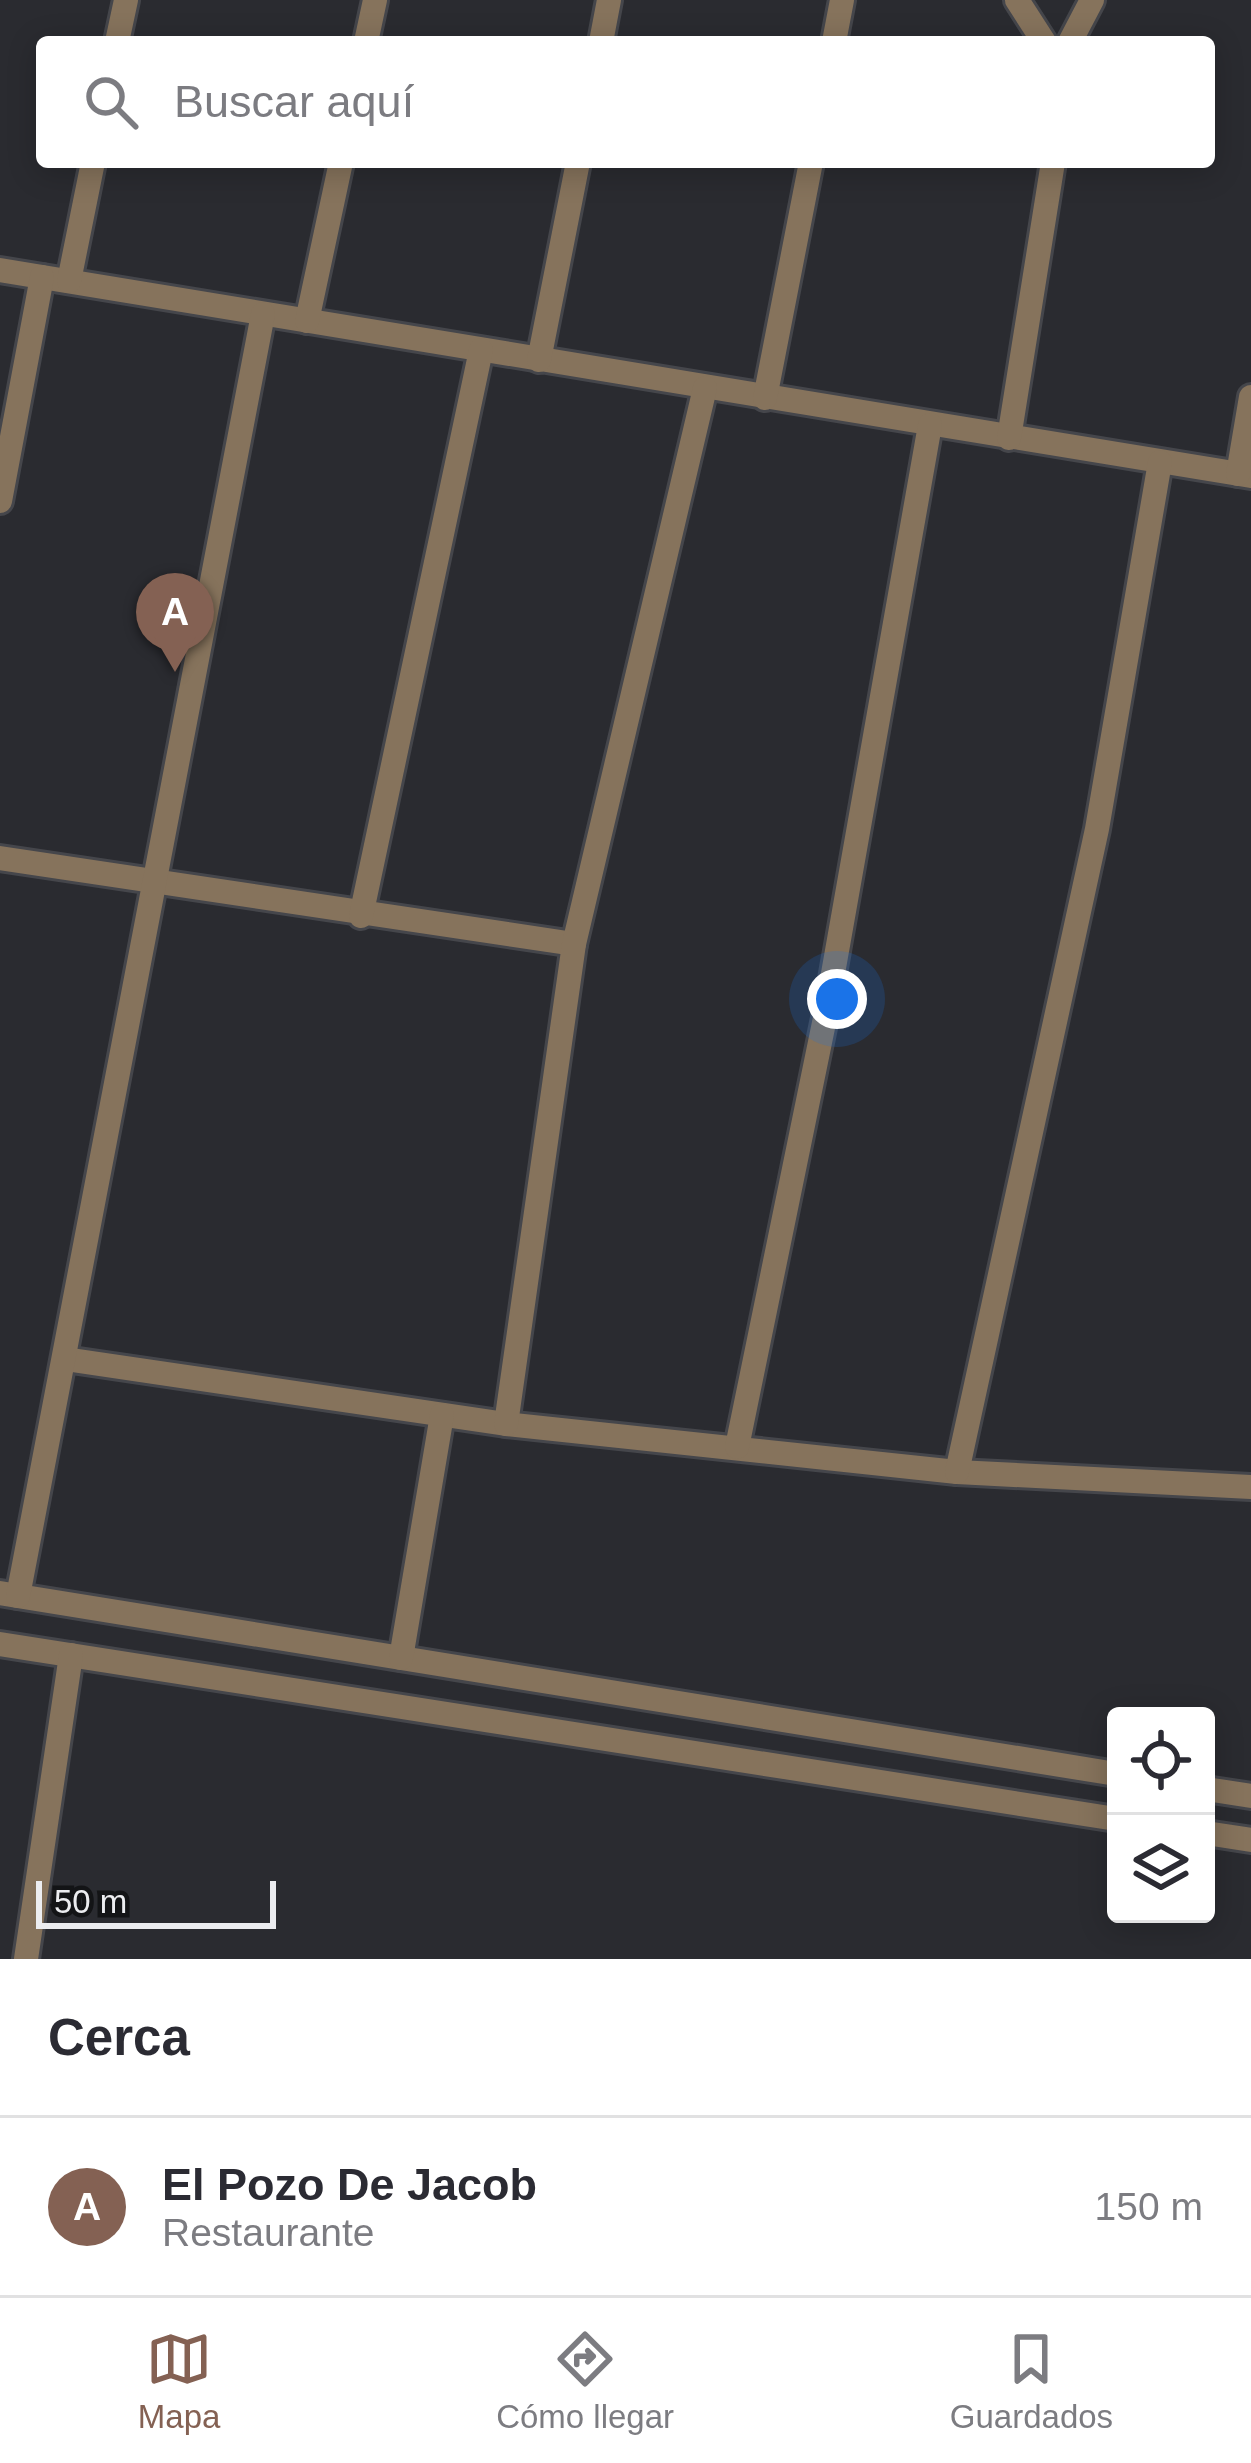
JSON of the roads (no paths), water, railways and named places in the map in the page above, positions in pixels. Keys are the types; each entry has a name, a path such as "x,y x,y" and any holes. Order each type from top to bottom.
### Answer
{"street":[{"path":"118,36 126,0"},
{"path":"367,36 375,0"},
{"path":"602,36 609,0"},
{"path":"835,36 842,0"},
{"path":"1017,0 1040,36"},
{"path":"1073,36 1092,0"},
{"path":"69,281 92,168"},
{"path":"307,321 339,168"},
{"path":"539,360 577,168"},
{"path":"765,398 810,168"},
{"path":"1009,438 1051,168"},
{"path":"0,270 1244,475 1251,397"},
{"path":"0,501 41,277"},
{"path":"263,314 65,1359 9,1595 1107,1773"},
{"path":"361,916 481,350"},
{"path":"506,1424 574,944 705,388"},
{"path":"737,1447 826,1013 930,425"},
{"path":"957,1472 1097,829 1160,462"},
{"path":"0,857 152,885 574,944"},
{"path":"65,1359 506,1424 957,1472 1251,1487"},
{"path":"401,1658 442,1415"},
{"path":"0,1644 1107,1818"},
{"path":"26,1959 71,1655"},
{"path":"1215,1790 1251,1796"},
{"path":"1215,1834 1251,1840"}],"place":[{"name":"El Pozo De Jacob","path":"175,672"}]}
